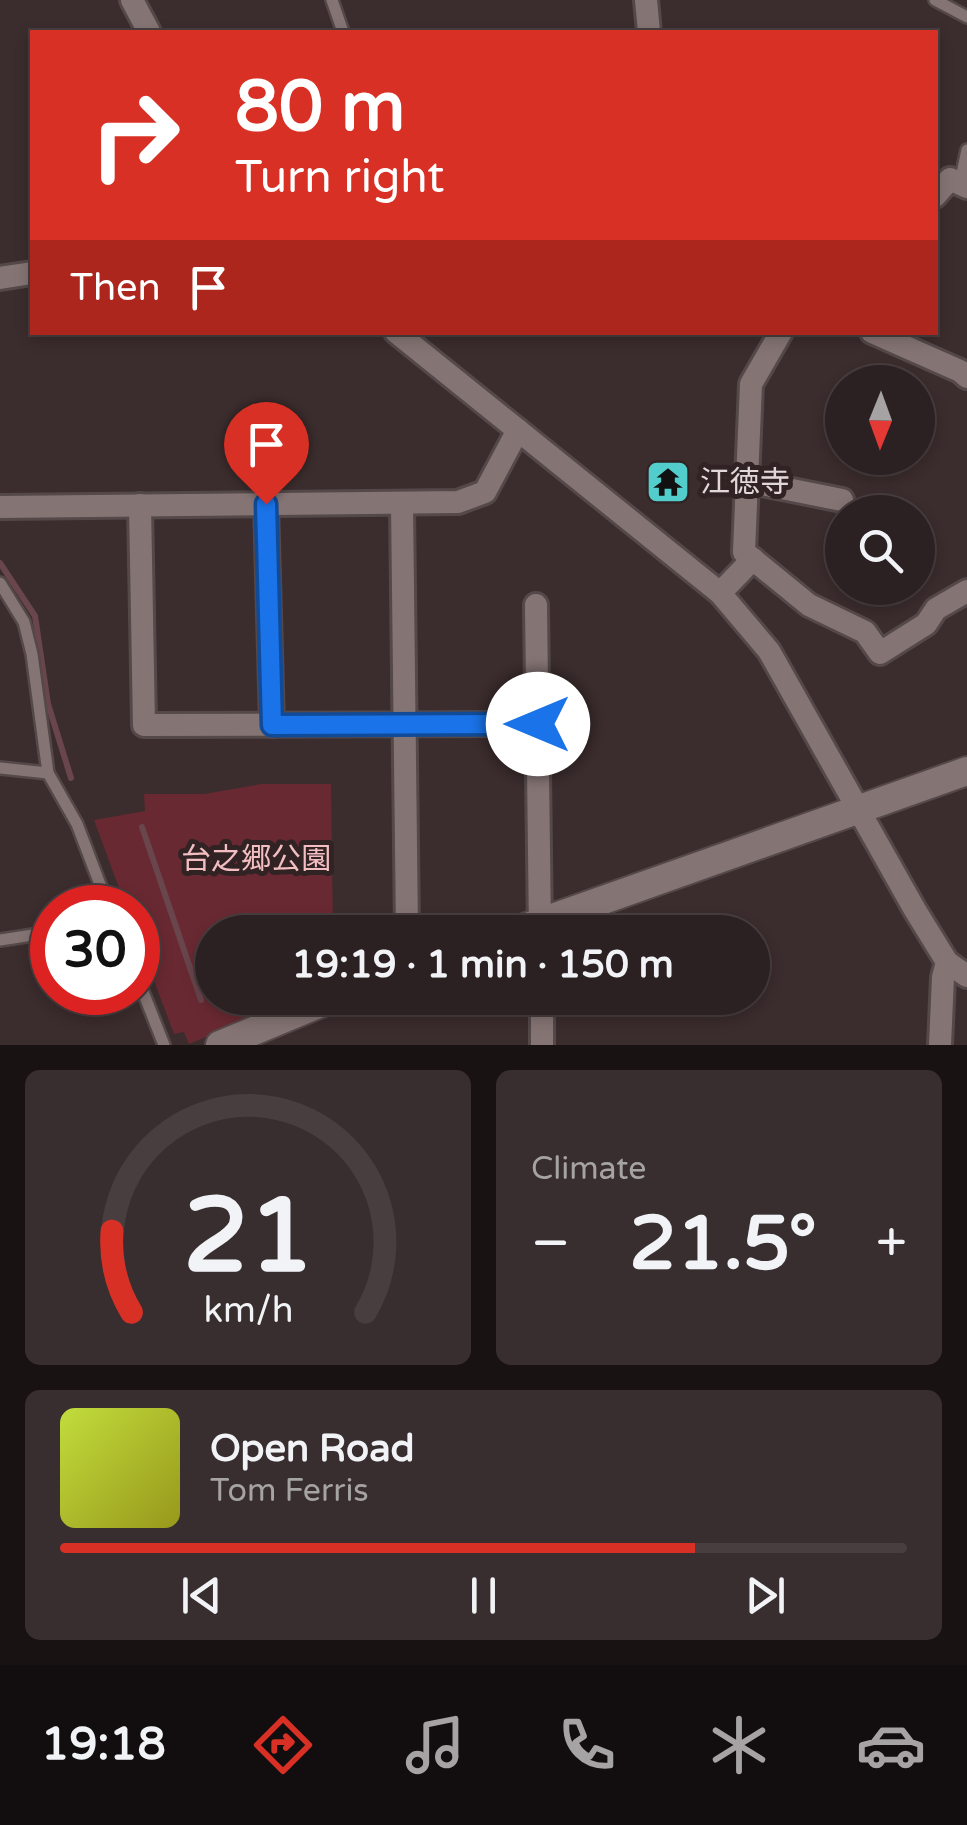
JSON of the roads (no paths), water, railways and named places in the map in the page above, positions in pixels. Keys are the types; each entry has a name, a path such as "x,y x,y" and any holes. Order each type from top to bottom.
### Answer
{"street":[{"path":"132,0 147,30"},
{"path":"646,0 649,30"},
{"path":"938,193 950,179 963,185"},
{"path":"0,278 30,274"},
{"path":"400,335 720,593 769,651 948,962 967,976"},
{"path":"779,335 751,384 744,552 809,606 865,632 880,653 926,624 936,609 967,591"},
{"path":"879,335 960,370 967,377"},
{"path":"0,507 458,502 485,492 518,430"},
{"path":"747,481 825,497"},
{"path":"402,503 408,915"},
{"path":"266,504 272,725"},
{"path":"140,505 144,725 538,724"},
{"path":"720,593 754,559"},
{"path":"532,915 538,724 536,605"},
{"path":"572,915 967,771"},
{"path":"940,1045 943,978 948,962"},
{"path":"220,1045 292,1015"},
{"path":"542,1015 542,1045"}],"lane":[{"path":"332,0 342,30"},
{"path":"935,0 967,17"},
{"path":"963,185 967,150"},
{"path":"0,583 24,622 48,773 77,824 100,885"},
{"path":"0,768 48,773"},
{"path":"0,940 30,935"},
{"path":"152,1015 164,1045"}],"waterway":[{"path":"0,563 35,616 48,704 71,778"},
{"path":"142,827 195,982"}],"place":[{"name":"江徳寺","path":"668,482"}],"park label":[{"name":"台之郷公園","path":"256,859"}]}
